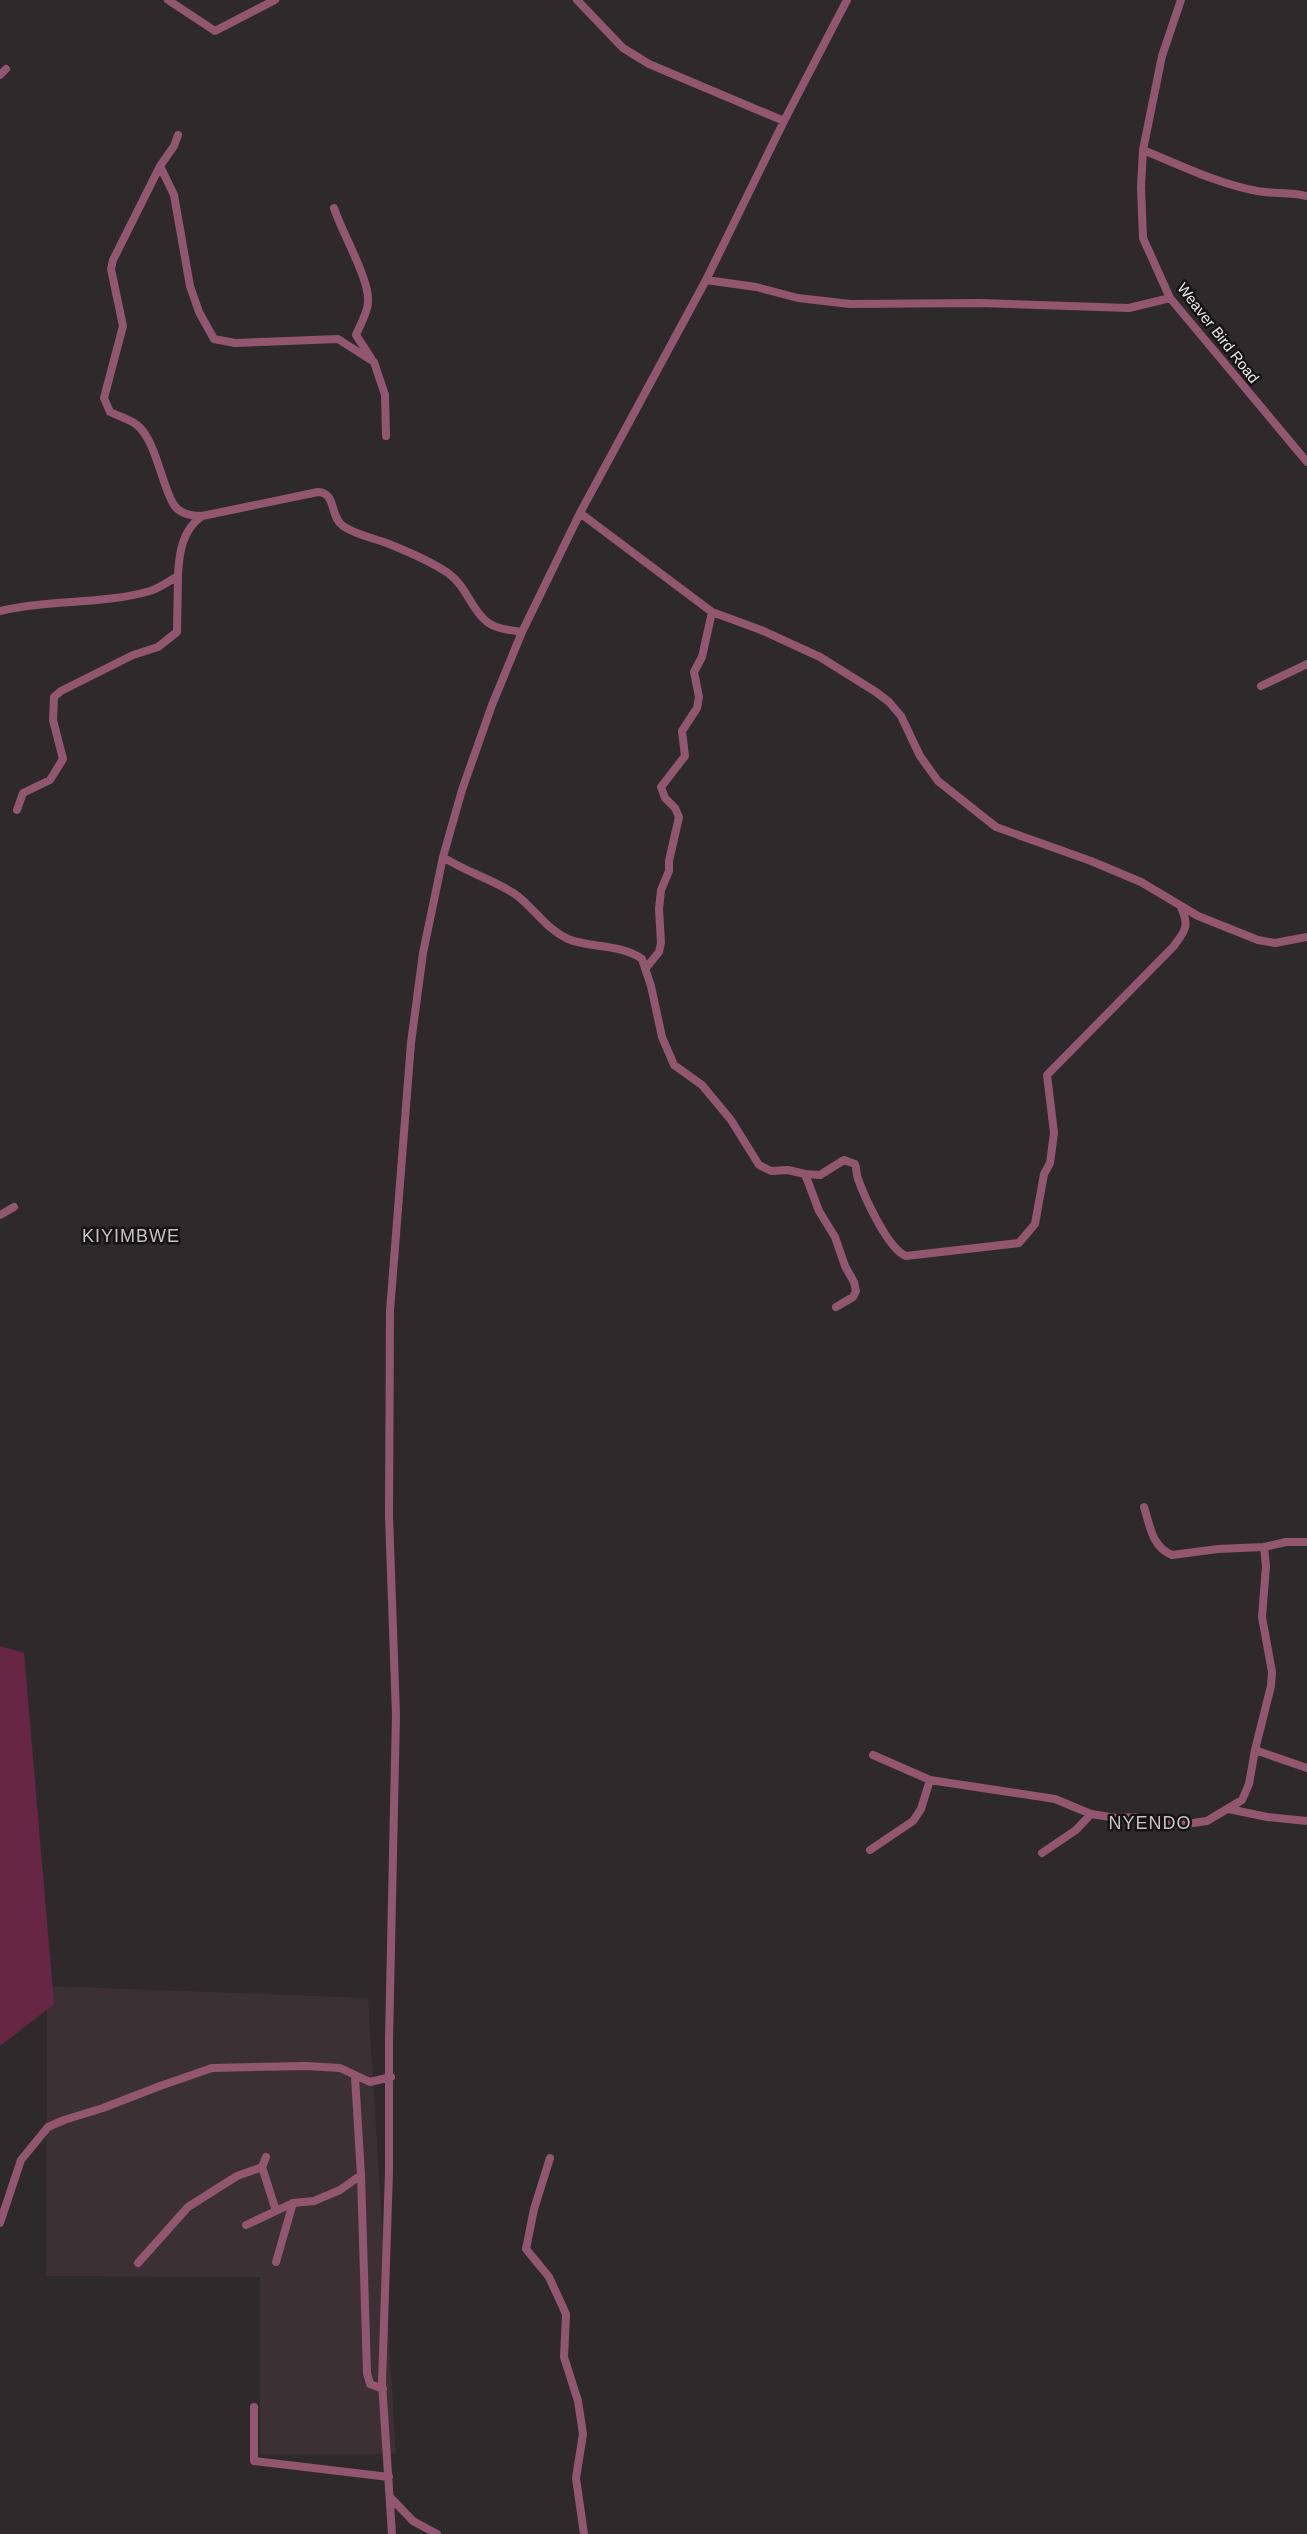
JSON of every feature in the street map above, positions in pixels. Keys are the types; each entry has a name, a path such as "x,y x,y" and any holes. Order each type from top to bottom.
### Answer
{"street":[{"path":"168,0 215,31 275,0"},
{"path":"577,0 623,48 649,64 784,121"},
{"path":"392,2534 383,2389 391,2077 390,2020 396,1715 389,1516 390,1311 411,1042 423,953 443,857 470,765 522,632 580,513 706,280 784,121 847,0"},
{"name":"Weaver Bird Road","path":"1181,0 1162,56 1144,150 1140,187 1143,238 1170,298 1307,462"},
{"path":"178,135 174,146 160,166 113,260 112,279 123,326 104,398 110,412 138,425 144,433 161,469 174,506 188,514 202,516 318,492 326,492 330,496 336,517 347,528 389,544 435,566 457,581 484,620 495,626 522,632"},
{"path":"1144,150 1237,187 1259,192 1293,193 1307,196"},
{"path":"160,166 174,195 190,286 199,312 214,339 235,343 338,339 374,362"},
{"path":"334,208 351,252 362,274 368,302 356,335 374,362 385,395 386,436"},
{"path":"706,280 756,287 798,298 850,304 980,303 1129,308 1170,298"},
{"path":"580,513 712,612 761,630 820,657 876,692 889,702 901,716 920,756 938,781 996,827 1091,861 1141,882 1198,916 1258,940 1274,943 1307,937"},
{"path":"17,810 23,792 50,780 63,759 53,720 54,697 61,691 133,655 158,647 177,632 180,552 190,524 202,516"},
{"path":"0,612 58,602 108,599 152,590 178,576"},
{"path":"646,968 659,952 661,943 659,909 661,890 670,871 669,861 678,817 675,808 665,798 660,787 685,756 682,731 697,708 699,697 694,672 702,657 712,612"},
{"path":"1261,686 1307,664"},
{"path":"443,857 469,871 500,884 523,900 555,932 580,943 637,955 646,968 662,1036 674,1065 702,1085 731,1120 759,1165 771,1171 788,1170 805,1174 820,1174 844,1160 855,1164 858,1178 891,1244 900,1254 906,1256 1019,1244 1035,1224 1044,1174 1050,1163 1054,1134 1047,1075 1173,948 1186,930 1186,918 1181,907"},
{"path":"805,1174 819,1211 835,1237 845,1266 854,1282 856,1291 853,1297 836,1307"},
{"path":"0,1215 14,1207"},
{"path":"1144,1508 1158,1546 1172,1555 1226,1548 1264,1547 1286,1542 1307,1542"},
{"path":"873,1755 930,1780 1055,1799 1091,1814 1193,1825 1207,1822 1238,1804 1245,1796 1272,1686 1272,1672 1262,1617 1266,1566 1264,1547"},
{"path":"1255,1750 1307,1768"},
{"path":"870,1850 913,1821 921,1809 930,1780"},
{"path":"1229,1809 1307,1821"},
{"path":"1042,1853 1076,1830 1091,1814"},
{"path":"0,2224 21,2160 48,2127 64,2120 103,2108 212,2068 306,2066 340,2068 355,2077 370,2082 391,2077"},
{"path":"355,2077 362,2175 367,2373 370,2384 383,2389"},
{"path":"266,2157 262,2167 276,2211"},
{"path":"550,2158 534,2209 526,2249 549,2278 566,2314 564,2357 578,2401 582,2434 576,2478 584,2534"},
{"path":"138,2263 188,2207 237,2176 262,2167"},
{"path":"246,2225 293,2203 314,2201 340,2190 362,2175"},
{"path":"276,2262 293,2203"},
{"path":"254,2407 254,2461 389,2477"},
{"path":"391,2498 413,2521 437,2534"}],"shaded area":[{"path":"0,1646 24,1653 54,2004 0,2046"},
{"path":"47,1986 368,1998 396,2454 260,2454 260,2277 46,2276"}],"district":[{"name":"KIYIMBWE","path":"131,1236"},
{"name":"NYENDO","path":"1150,1823"}]}
